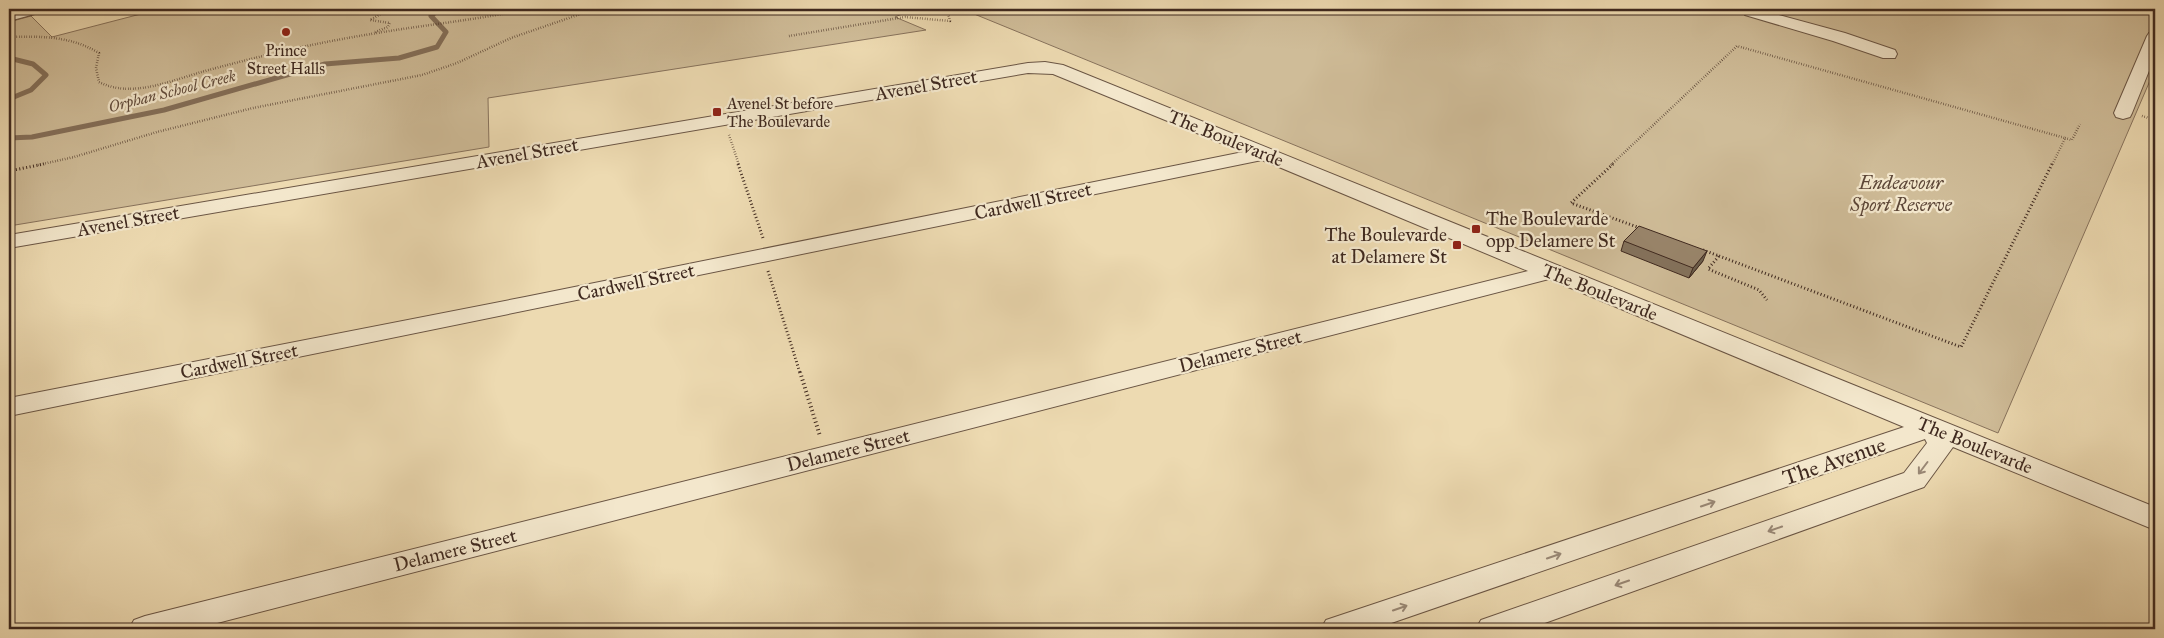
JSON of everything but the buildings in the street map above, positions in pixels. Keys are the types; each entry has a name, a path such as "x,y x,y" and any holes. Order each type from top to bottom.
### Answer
{"street":[{"path":"9,16 36,9"},
{"path":"1749,9 1751,12 1839,37 1889,54"},
{"path":"2123,113 2155,36"},
{"name":"Avenel Street","path":"9,242 1031,67 1045,67"},
{"name":"The Boulevarde","path":"1045,67 1057,69 2155,518"},
{"name":"Cardwell Street","path":"9,407 1263,154"},
{"name":"Delamere Street","path":"145,629 1551,272"},
{"path":"1492,629 1914,480 1941,444 1932,427"},
{"name":"The Avenue","path":"1337,629 1932,427"}],"path":[{"path":"370,34 388,27 390,23 373,22 370,20 390,9"},
{"path":"9,37 22,36 71,40 88,45 98,53 96,68 99,82 106,88 125,90 154,85 272,54 370,34 528,9"},
{"path":"9,171 74,158 157,132 253,108 422,75 456,63 511,38 595,9"},
{"path":"789,36 905,17 950,20 947,9"},
{"path":"1645,229 1571,203 1737,46 2072,140 2080,124"},
{"path":"724,120 769,255 768,267 826,456"},
{"path":"1700,249 1961,347 2065,138"},
{"path":"1719,256 1708,269 1759,290 1768,300"}],"green space":[{"path":"160,9 914,9 895,17 926,30 488,98 489,147 9,226 9,22 31,16 52,37"},
{"name":"Endeavour Sport Reserve","path":"962,9 2155,9 2155,69 1998,433"}],"waterway":[{"name":"Orphan School Creek","path":"9,138 32,137 164,110 325,64 399,58 437,47 446,32 431,16 439,9"},
{"name":"Orphan School Creek","path":"9,58 33,64 46,75 31,90 9,99"}],"place":[{"name":"Prince Street Halls","path":"286,32"},
{"name":"Avenel St before The Boulevarde","path":"717,112"},
{"name":"The Boulevarde opp Delamere St","path":"1476,229"},
{"name":"The Boulevarde at Delamere St","path":"1457,245"}]}
